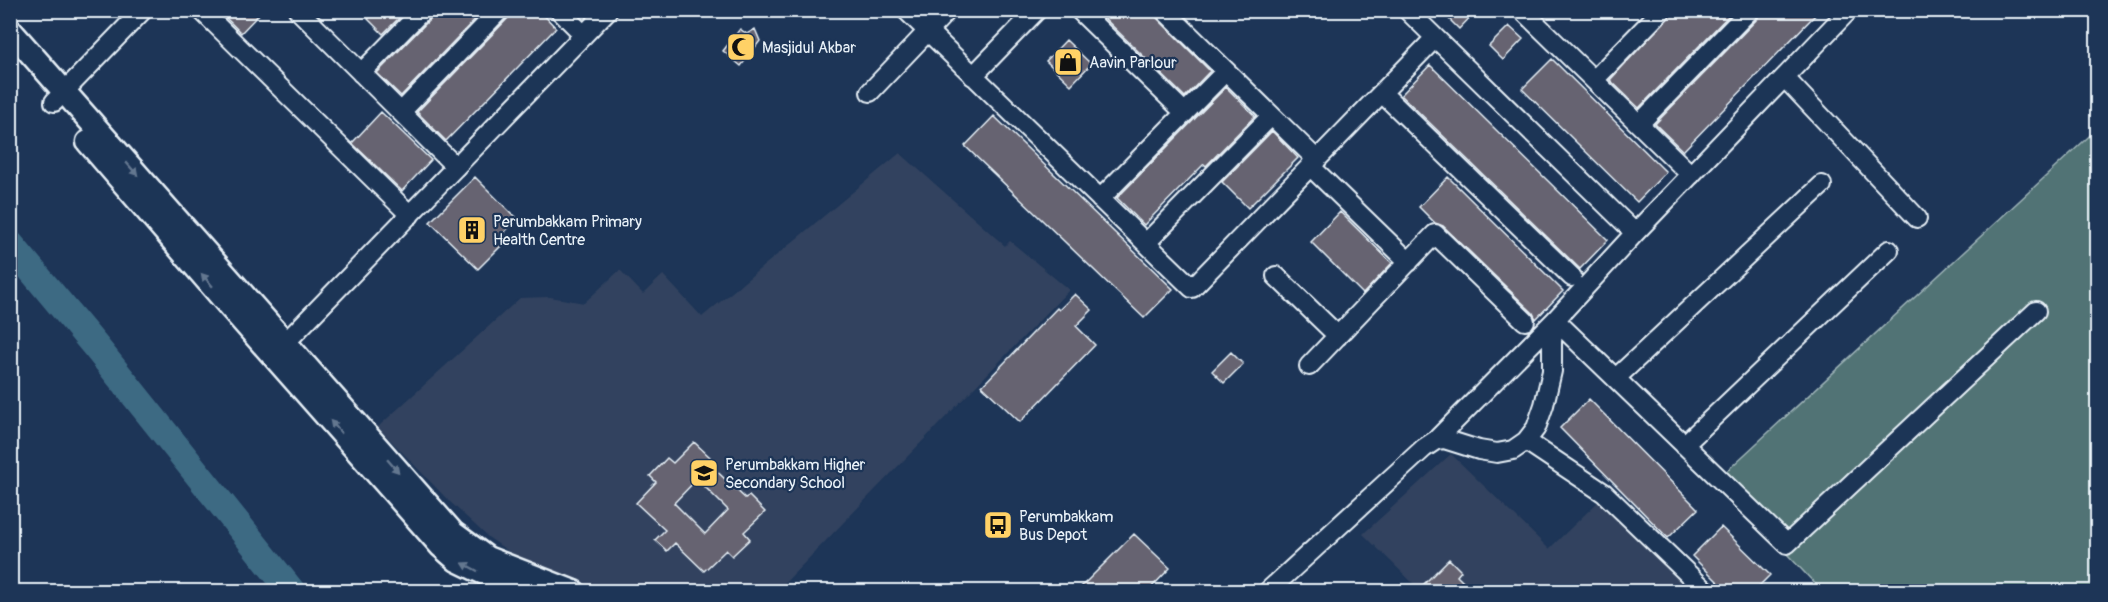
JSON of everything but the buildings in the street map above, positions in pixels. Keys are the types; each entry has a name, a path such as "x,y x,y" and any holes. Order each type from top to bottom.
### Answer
{"street":[{"path":"59,97 144,10"},
{"path":"201,10 410,215"},
{"path":"298,10 456,167"},
{"path":"361,73 423,10"},
{"path":"401,112 500,10"},
{"path":"559,10 584,35"},
{"path":"279,349 608,10"},
{"path":"906,10 1192,288 1435,38"},
{"path":"870,92 948,10"},
{"path":"974,76 1037,10"},
{"path":"1079,10 1185,113"},
{"path":"1164,10 1271,116 1409,262"},
{"path":"1407,10 1635,233"},
{"path":"1522,10 1691,175"},
{"path":"1594,80 1662,10"},
{"path":"1639,124 1750,10"},
{"path":"1267,591 1436,440 1555,320 1635,233 1850,10"},
{"path":"10,30 59,97 279,349 453,533 487,558 574,591"},
{"path":"10,52 59,97"},
{"path":"1101,199 1226,71"},
{"path":"1785,78 1917,218"},
{"path":"1382,93 1572,277"},
{"path":"1146,243 1271,116"},
{"path":"1616,378 1822,185"},
{"path":"1309,366 1435,234 1525,321"},
{"path":"1684,445 1889,250"},
{"path":"1276,276 1338,336"},
{"path":"1555,320 1787,543 2036,311"},
{"path":"1436,440 1444,439 1497,453 1513,450 1526,441 1536,428 1544,405 1552,371 1555,320"},
{"path":"279,349 415,518 449,553 479,572 523,591"},
{"path":"1526,441 1604,493 1707,591"}],"shaded area":[{"path":"900,153 1005,246 1010,241 1069,290 777,591 600,591 543,570 511,553 488,537 446,498 378,427 520,298 550,297 584,303 620,270 643,294 663,275 702,317"},
{"path":"1451,454 1549,549 1600,500 1693,591 1421,591 1363,534"}],"green space":[{"path":"2097,129 2097,591 1822,591 1717,480"}],"waterway":[{"path":"10,244 96,347 292,592"}],"place":[{"name":"Masjidul Akbar","path":"741,47"},
{"name":"Aavin Parlour","path":"1068,62"},
{"name":"Perumbakkam Primary Health Centre","path":"472,230"},
{"name":"Perumbakkam Higher Secondary School","path":"704,473"},
{"name":"Perumbakkam Bus Depot","path":"998,525"}]}
